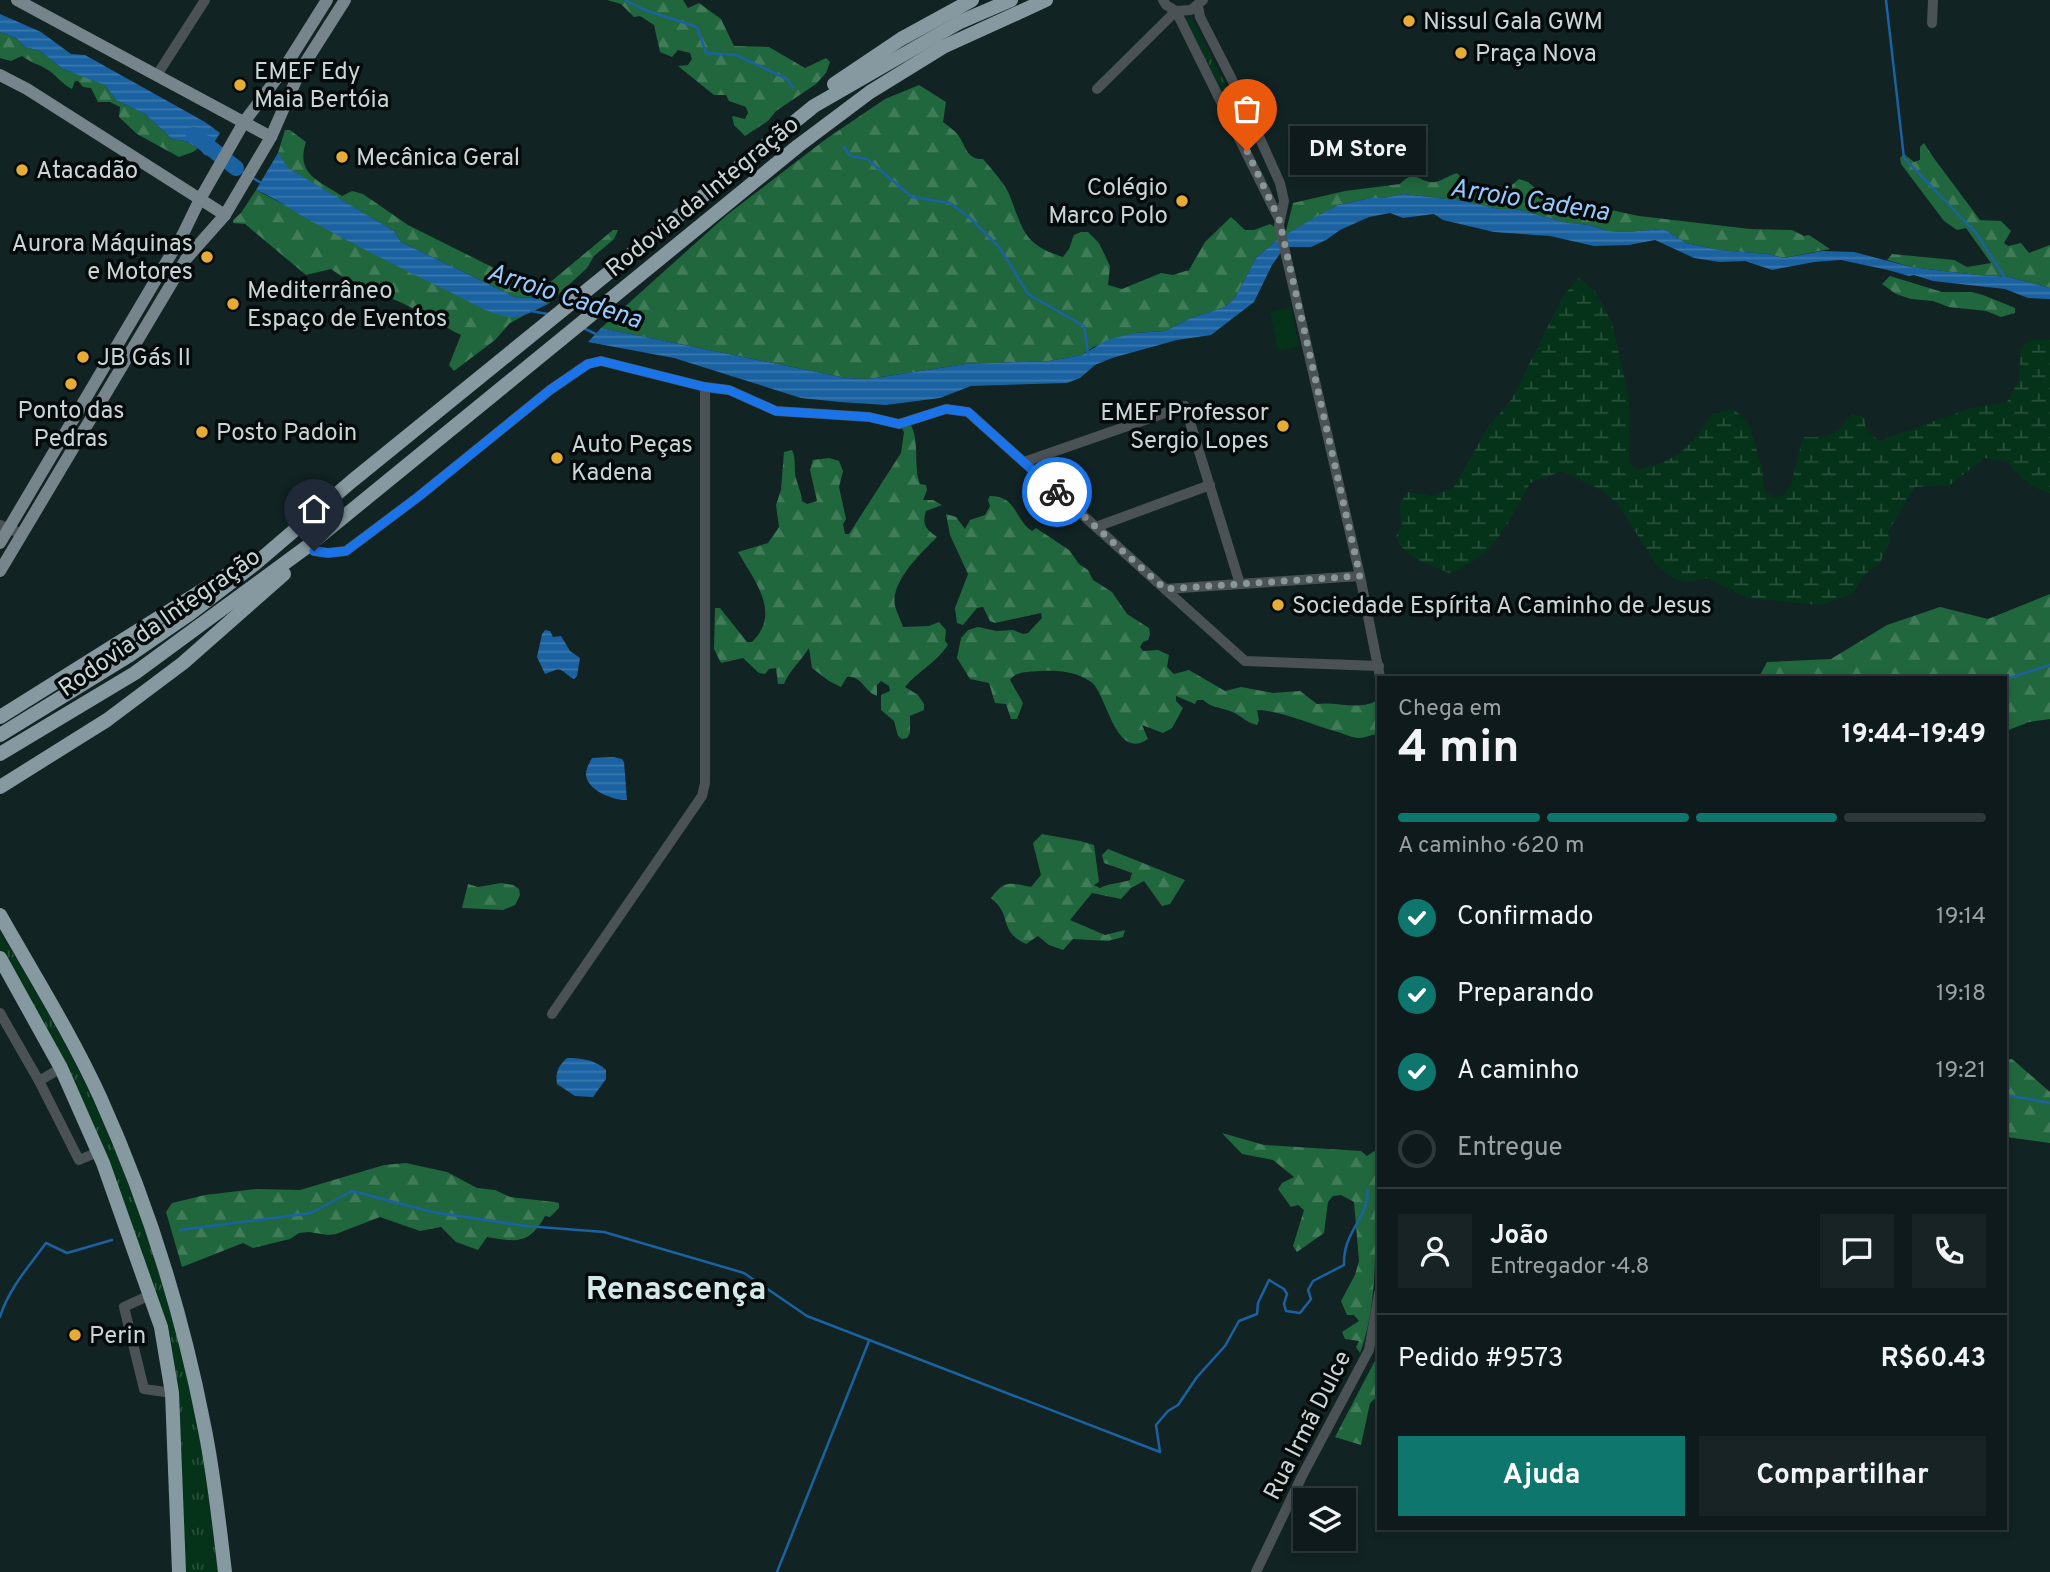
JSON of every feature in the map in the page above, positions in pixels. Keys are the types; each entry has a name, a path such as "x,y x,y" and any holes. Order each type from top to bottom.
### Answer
{"highway":[{"path":"814,106 839,79 938,17 972,0"},
{"name":"Rodovia da Integração","path":"0,734 130,655 255,564 352,481 814,106 960,22 1011,0"},
{"name":"Rodovia da Integração","path":"0,754 135,673 305,549 798,146 870,92 943,47 1046,0"},
{"path":"0,787 107,720 183,663 289,569 305,549"},
{"path":"0,717 229,573 255,564"},
{"path":"0,915 57,1014 99,1095 157,1244 183,1331 204,1424 225,1572"},
{"path":"1,961 61,1068 98,1152 150,1295 167,1356 172,1393 179,1572"}],"main road":[{"path":"17,0 157,75 268,142"},
{"path":"0,542 4,527 183,234 241,126 284,70 327,0"},
{"path":"0,571 186,259 233,202 268,142 300,71 345,0"},
{"path":"0,75 27,89 199,201 225,215"}],"street":[{"path":"157,75 205,0"},
{"path":"305,549 328,553 346,551 418,497 550,390 588,364 601,361 705,387 729,390 776,411 869,417 899,424 946,409 968,412 1245,661 1379,672 1360,576 1279,222 1247,151 1176,11 1163,0"},
{"path":"1932,23 1933,0"},
{"path":"1097,89 1176,11 1191,10 1200,3"},
{"path":"1200,3 1200,17 1272,161 1280,183 1284,201 1279,222"},
{"path":"1247,151 1258,159 1272,161"},
{"path":"552,1014 702,796 705,783 705,387"},
{"path":"1024,462 1185,406 1240,584"},
{"path":"1096,527 1210,485"},
{"path":"4,527 22,534"},
{"path":"1165,589 1360,576"},
{"path":"0,1013 79,1160 98,1152"},
{"path":"38,1081 61,1068"},
{"path":"150,1295 124,1307 144,1388 172,1393"},
{"name":"Rua Irmã Dulce","path":"1256,1572 1302,1476 1369,1350 1377,1304"}],"green space":[{"path":"607,0 683,0 688,8 699,3 721,19 734,46 769,47 805,68 826,58 830,62 826,73 816,84 745,136 734,125 732,116 745,119 748,113 746,107 729,101 726,95 714,95 678,66 688,65 692,59 690,53 678,50 672,57 660,52 654,25 640,16 634,17 621,4"},
{"path":"1191,17 1254,141 1249,144 1186,19"},
{"path":"0,32 16,38 25,47 40,51 63,69 105,85 116,100 145,114 172,139 185,141 198,148 179,157 137,134 119,117 120,107 110,102 98,102 91,88 83,87 75,81 72,89 48,70 22,56 11,61 0,58"},
{"path":"919,85 946,102 943,122 957,134 974,158 983,159 999,178 1009,193 1023,229 1033,242 1063,257 1074,235 1088,232 1099,243 1110,266 1108,285 1122,289 1161,273 1173,275 1189,270 1205,242 1231,217 1245,230 1254,230 1270,224 1275,227 1278,239 1256,258 1235,298 1225,307 1191,318 1165,331 1135,333 1093,347 1082,355 1049,361 966,364 868,379 846,378 601,328 728,214 826,139 885,99"},
{"path":"285,130 290,130 306,142 303,153 307,170 326,186 342,196 352,191 363,194 408,225 528,285 538,287 548,284 613,230 618,230 614,239 594,256 587,268 548,304 539,297 517,298 401,242 394,231 287,168 278,153"},
{"path":"1924,143 1980,220 2001,221 2011,231 2004,243 2008,246 2021,243 2029,253 2050,245 2050,288 2009,277 1911,267 1887,260 1892,254 1954,260 1967,267 1991,263 1966,228 1957,230 1944,221 1901,164 1900,158 1904,154 1914,162 1920,160 1920,147"},
{"path":"1457,173 1460,176 1459,181 1472,192 1502,190 1519,179 1528,182 1546,197 1567,206 1592,206 1639,216 1750,229 1792,230 1804,236 1809,235 1830,249 1784,258 1719,250 1686,243 1664,229 1608,231 1516,209 1499,209 1464,201 1404,194 1338,205 1285,235 1293,203 1345,191 1400,184 1410,177 1436,182"},
{"path":"256,190 479,306 507,315 525,315 510,323 495,340 454,371 449,365 461,335 396,300 382,295 354,292 344,278 331,269 306,275 245,224 233,223"},
{"path":"1890,276 1942,292 1971,292 1983,295 2015,308 2015,313 2001,317 1986,311 1911,299 1896,294 1882,284"},
{"path":"1579,278 1596,292 1612,323 1629,398 1629,463 1638,469 1674,457 1690,444 1712,414 1734,409 1749,424 1762,468 1764,490 1773,498 1784,495 1791,485 1803,437 1831,434 1852,414 1864,417 1866,429 1879,441 1971,408 2007,402 2019,380 2021,346 2032,340 2050,340 2050,493 2031,485 2006,461 1984,458 1950,485 1915,487 1888,532 1890,543 1880,562 1863,576 1853,594 1821,605 1747,598 1707,578 1686,582 1675,579 1657,566 1618,504 1601,490 1562,471 1530,483 1499,537 1465,566 1449,573 1418,560 1400,545 1396,537 1401,526 1400,503 1408,492 1432,496 1453,488 1489,426 1512,399 1563,296"},
{"path":"1291,307 1299,346 1278,351 1270,312"},
{"path":"911,425 918,477 920,484 926,485 927,490 923,500 933,500 942,505 926,511 926,526 937,537 902,578 897,587 895,606 903,627 929,626 939,622 946,630 945,641 948,645 905,687 918,695 924,704 924,710 910,716 910,733 907,738 902,739 898,736 894,721 881,710 881,695 890,691 889,686 881,681 877,685 877,696 860,681 847,677 841,687 812,668 809,648 784,684 778,684 776,668 769,669 765,674 759,673 743,658 721,663 714,649 715,608 720,608 747,642 752,642 761,631 765,620 762,597 738,552 768,543 779,527 776,505 781,490 784,452 792,450 802,501 807,504 817,501 810,470 813,460 829,458 839,461 843,471 839,487 846,519 843,524 845,534 849,534 901,453 904,432 901,427"},
{"path":"335,486 285,526 302,497 317,489"},
{"path":"990,496 1005,500 1032,531 1036,528 1069,550 1079,564 1088,570 1093,580 1112,592 1127,614 1149,628 1148,640 1140,647 1143,651 1158,650 1169,655 1167,667 1174,674 1189,670 1225,691 1241,687 1273,693 1300,691 1317,704 1354,706 1376,701 1376,734 1354,737 1287,716 1257,710 1257,725 1234,712 1203,700 1197,700 1195,704 1176,696 1176,701 1183,708 1172,728 1163,733 1142,725 1148,739 1137,744 1127,741 1120,734 1091,682 1073,673 1053,671 1023,672 1010,680 1023,703 1017,719 1011,719 1006,704 995,703 989,683 970,679 957,658 961,638 968,630 978,627 997,631 1013,630 1023,634 1028,633 1042,618 1041,613 995,623 990,621 983,607 977,608 963,625 957,623 955,608 968,574 950,535 946,514 956,517 965,529 970,520 985,515 990,506"},
{"path":"2050,594 2050,719 2029,722 2007,731 2007,676 1760,676 1767,662 1831,659 1887,625 1940,607 1988,619"},
{"path":"1042,834 1094,845 1099,882 1094,885 1100,888 1130,880 1132,873 1104,863 1102,855 1108,849 1185,880 1170,904 1162,906 1144,881 1131,888 1121,899 1092,893 1070,920 1105,935 1125,930 1123,937 1108,941 1073,939 1063,950 1049,945 1038,936 1026,944 1012,934 1002,911 991,898 1004,885 1031,887 1041,875 1033,843"},
{"path":"501,883 519,889 520,895 515,905 503,910 462,908 468,884 478,887"},
{"path":"0,932 81,1075 112,1144 152,1250 190,1384 218,1572 185,1572 178,1417 149,1276 105,1154 38,1016 0,950"},
{"path":"2012,1059 2050,1092 2050,1143 2007,1137 2007,1060"},
{"path":"1222,1133 1264,1145 1361,1151 1367,1156 1377,1149 1372,1303 1360,1353 1356,1347 1359,1341 1345,1339 1342,1332 1359,1321 1354,1315 1347,1315 1341,1301 1359,1261 1354,1202 1341,1195 1333,1196 1328,1202 1324,1233 1297,1252 1293,1246 1304,1210 1298,1205 1291,1207 1278,1189 1282,1183 1294,1177 1273,1160 1242,1154"},
{"path":"406,1163 447,1172 477,1188 495,1190 510,1197 559,1203 559,1208 550,1217 545,1216 527,1237 506,1240 487,1237 478,1250 456,1242 441,1227 420,1231 380,1217 336,1234 299,1233 290,1239 253,1248 243,1243 182,1267 166,1212 172,1203 205,1195 257,1189 300,1190 384,1165"},
{"path":"1377,1357 1377,1397 1370,1403 1361,1445 1335,1437"}],"water":[{"path":"0,14 41,32 71,54 85,55 205,122 220,133 206,156 185,141 172,139 145,114 116,100 105,85 63,69 40,51 25,47 16,38 0,32"},
{"name":"Arroio Cadena","path":"278,153 288,168 394,231 401,242 517,298 539,297 548,304 517,317 496,314 306,218 256,190"},
{"path":"1404,194 1464,201 1499,209 1516,209 1608,231 1664,229 1686,243 1719,250 1784,258 1822,251 1854,252 1911,267 2009,277 2050,288 2050,299 2028,298 2005,289 1933,281 1841,260 1772,270 1745,261 1720,262 1694,258 1655,240 1629,245 1594,246 1550,236 1494,232 1443,220 1434,214 1403,218 1390,213 1369,217 1311,247 1289,247 1282,251 1254,302 1211,335 1177,340 1112,358 1095,365 1080,378 1067,383 971,386 940,398 886,405 840,402 801,398 674,358 588,342 601,328 846,378 868,379 966,364 1049,361 1082,355 1107,340 1135,333 1165,331 1191,318 1225,307 1235,298 1256,258 1278,239 1338,205"},
{"path":"545,630 550,631 553,637 561,636 570,651 580,658 574,679 561,670 545,674 537,657"},
{"path":"613,757 624,762 627,800 615,799 596,790 587,780 586,774 592,758"},
{"path":"567,1058 588,1060 606,1070 606,1079 593,1097 575,1096 557,1084 558,1070"}],"waterway":[{"name":"Arroio Cadena","path":"625,0 645,10 697,27 706,53 736,55 787,79 793,88"},
{"path":"1886,0 1904,158 1976,233 2006,279"},
{"name":"Arroio Cadena","path":"194,135 236,168"},
{"name":"Arroio Cadena","path":"844,147 850,156 867,159 912,197 950,203 970,218 1000,248 1028,294 1084,326 1088,354"},
{"name":"Arroio Cadena","path":"236,168 245,173"},
{"name":"Arroio Cadena","path":"251,177 263,184"},
{"name":"Arroio Cadena","path":"531,311 548,314"},
{"name":"Arroio Cadena","path":"583,328 596,334"},
{"path":"2007,679 2050,665"},
{"path":"2007,1095 2050,1103"},
{"path":"180,1230 311,1213 352,1191 432,1212 526,1226 604,1232 744,1273 807,1316 1160,1452 1156,1425 1168,1411 1178,1405 1197,1377 1225,1346 1239,1321 1257,1314 1258,1303 1269,1280 1284,1289 1287,1294 1284,1304 1286,1311 1300,1313 1311,1299 1308,1290 1313,1281 1344,1265 1347,1243 1364,1209 1368,1190"},
{"path":"0,1317 14,1288 46,1243 67,1253 112,1240"},
{"path":"777,1572 869,1341"}],"way so far":[{"path":"1057,492 1165,589 1360,576 1279,219 1247,151"}],"place":[{"name":"Nissul Gala GWM","path":"1409,21"},
{"name":"Praça Nova","path":"1461,53"},
{"name":"EMEF Edy Maia Bertóia","path":"240,85"},
{"name":"DM Store","path":"1247,151"},
{"name":"Mecânica Geral","path":"342,157"},
{"name":"Atacadão","path":"22,170"},
{"name":"Colégio Marco Polo","path":"1182,201"},
{"name":"Aurora Máquinas e Motores","path":"207,257"},
{"name":"Mediterrâneo Espaço de Eventos","path":"233,304"},
{"name":"JB Gás II","path":"83,357"},
{"name":"Ponto das Pedras","path":"71,384"},
{"name":"EMEF Professor Sergio Lopes","path":"1283,426"},
{"name":"Posto Padoin","path":"202,432"},
{"name":"Auto Peças Kadena","path":"557,458"},
{"name":"Sociedade Espírita A Caminho de Jesus","path":"1278,605"},
{"name":"Perin","path":"75,1335"}],"district":[{"name":"Renascença","path":"676,1288"}],"route":[{"path":"314,551 346,551 363,540 550,390 588,364 601,361 705,387 729,390 776,411 869,417 899,424 946,409 968,412 1057,492"}]}
